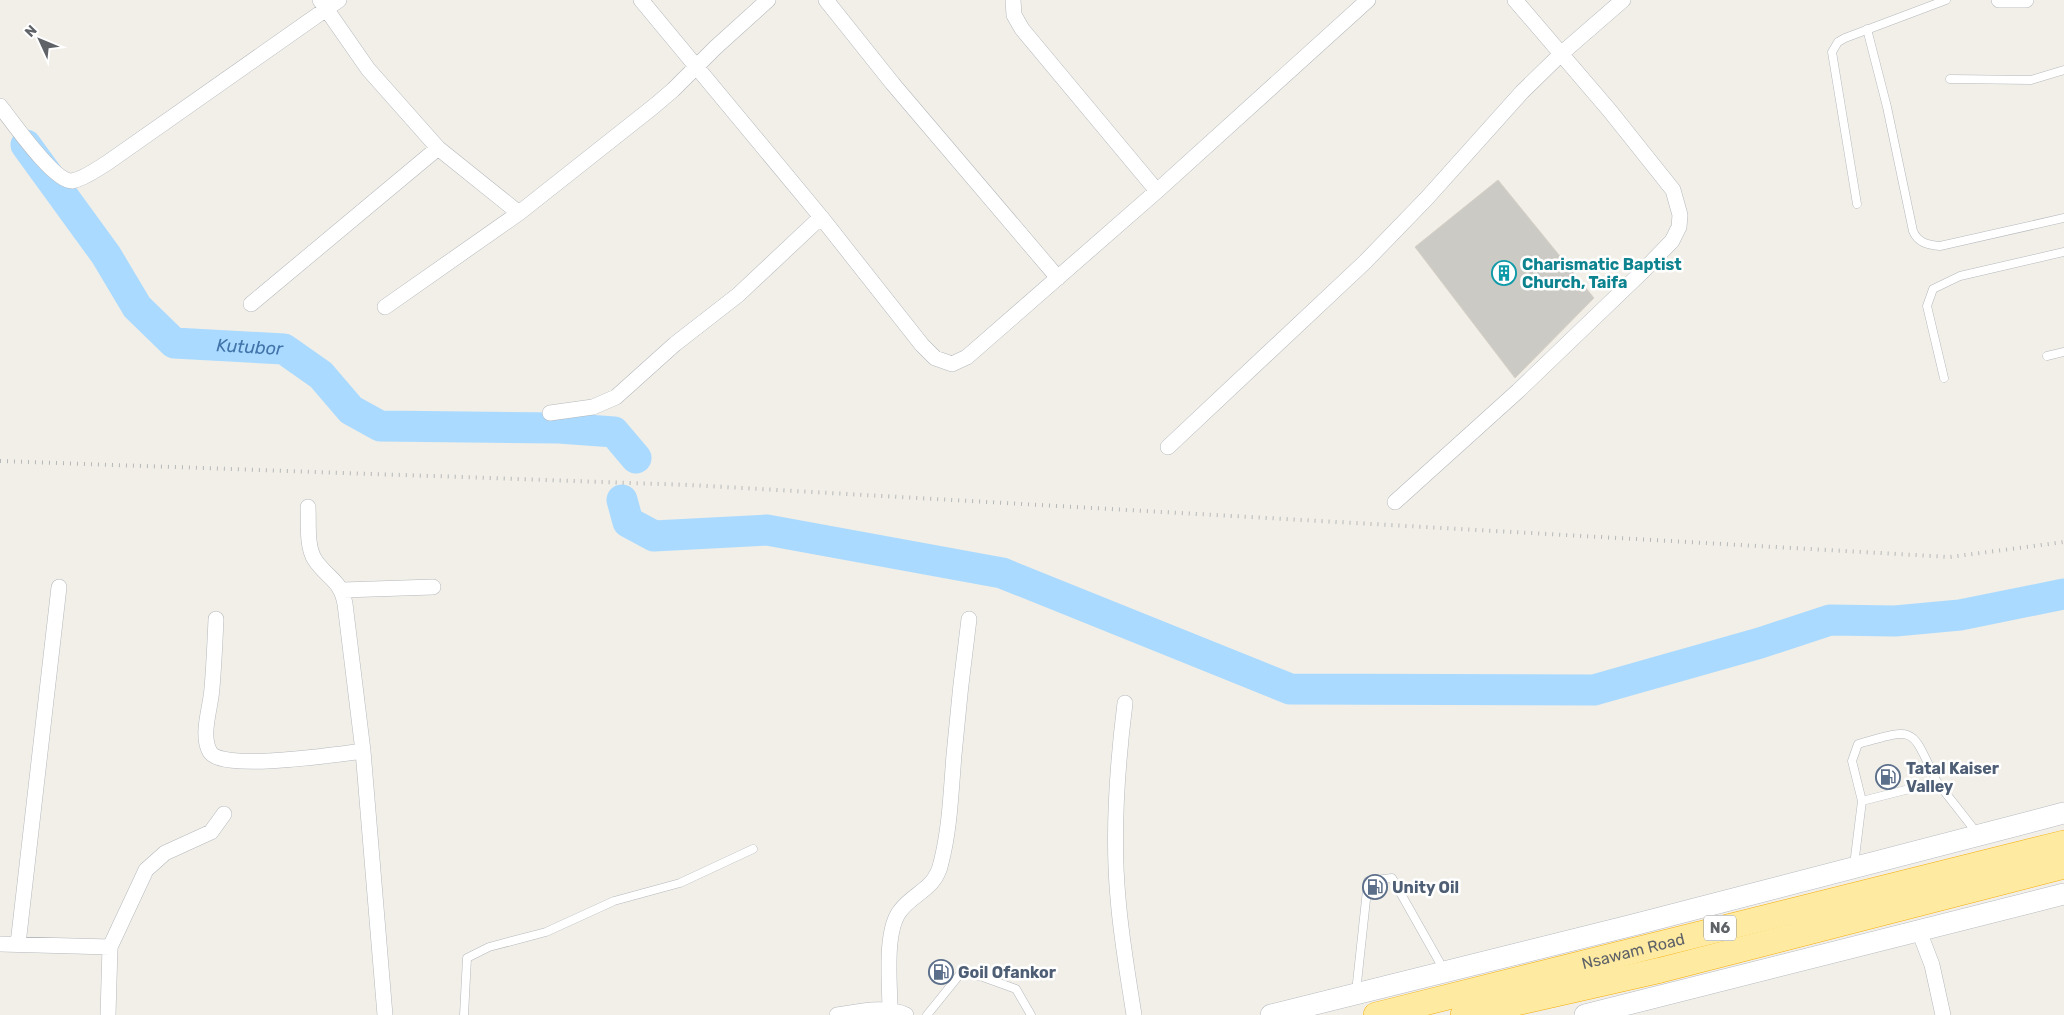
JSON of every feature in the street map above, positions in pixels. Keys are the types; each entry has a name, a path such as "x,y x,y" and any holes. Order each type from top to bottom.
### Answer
{"highway":[{"name":"Nsawam Road","path":"1376,1015 2064,843"},
{"name":"Nsawam Road","path":"1462,1015 1671,967 2064,866"}],"main road":[{"path":"1271,1015 2064,813"},
{"path":"1585,1015 2064,894"}],"street":[{"path":"0,106 57,175 71,181 80,179 107,163 322,5 340,0"},
{"path":"641,0 821,216 922,345 935,358 952,364 966,357 1157,192 1368,0"},
{"path":"384,307 519,213 666,96 768,0"},
{"path":"826,0 893,84 1058,278"},
{"path":"1013,0 1014,15 1022,29 1157,192"},
{"path":"1395,502 1518,391 1643,270 1672,241 1679,227 1680,215 1672,190 1562,53 1515,0"},
{"path":"1168,447 1365,262 1427,198 1522,92 1562,53 1622,0"},
{"path":"1999,0 2026,0"},
{"path":"322,5 368,69 438,148 519,213"},
{"path":"251,304 438,148"},
{"path":"550,413 593,407 616,397 675,344 738,295 821,216"},
{"path":"308,507 310,548 315,560 342,590 363,751 385,1015"},
{"path":"18,944 59,587"},
{"path":"342,590 433,587"},
{"path":"890,1011 891,949 895,918 904,906 925,891 934,881 942,861 948,831 961,679 969,619"},
{"path":"216,620 212,689 207,731 208,745 214,756 224,761 252,762 363,751"},
{"path":"1126,703 1120,744 1116,808 1117,882 1134,1015"},
{"path":"108,1015 110,947 146,870 165,853 211,832 224,814"},
{"path":"1920,931 1932,965 1943,1015"},
{"path":"0,944 110,947"},
{"path":"838,1015 863,1011 890,1011 906,1015"}],"lane":[{"path":"1857,204 1832,52 1838,42 1867,29 1946,0"},
{"path":"1867,29 1887,107 1913,231 1918,239 1928,245 1940,246 2064,218"},
{"path":"1950,79 2031,80 2064,70"},
{"path":"1944,378 1926,306 1933,289 1960,276 2064,252"},
{"path":"2047,356 2064,352"},
{"path":"1853,866 1862,801 1852,761 1858,744 1892,734 1901,732 1916,740 1937,782 1978,834"},
{"path":"1862,801 1937,782"},
{"path":"464,1015 467,958 489,947 546,932 614,901 680,883 753,848"},
{"path":"1356,994 1368,881 1392,878 1445,972"},
{"path":"927,1015 961,973 980,976 1016,988 1031,1015"}],"building":[{"name":"Charismatic Baptist Church, Taifa","path":"1498,180 1594,298 1515,378 1415,247"}],"waterway":[{"name":"Kutubor","path":"26,145 106,255 137,307 174,343 284,349 321,375 351,410 380,426 559,428 614,432 636,458"},
{"path":"622,500 628,522 654,536 767,530 1002,573 1290,689 1594,690 1760,643 1830,620 1895,621 1960,615 2064,594"}],"railway":[{"path":"0,461 690,485 1950,557 2064,542"}],"place":[{"name":"Charismatic Baptist Church, Taifa","path":"1504,273"},
{"name":"Tatal Kaiser Valley","path":"1888,777"},
{"name":"Unity Oil","path":"1375,887"},
{"name":"Goil Ofankor","path":"941,972"}]}
